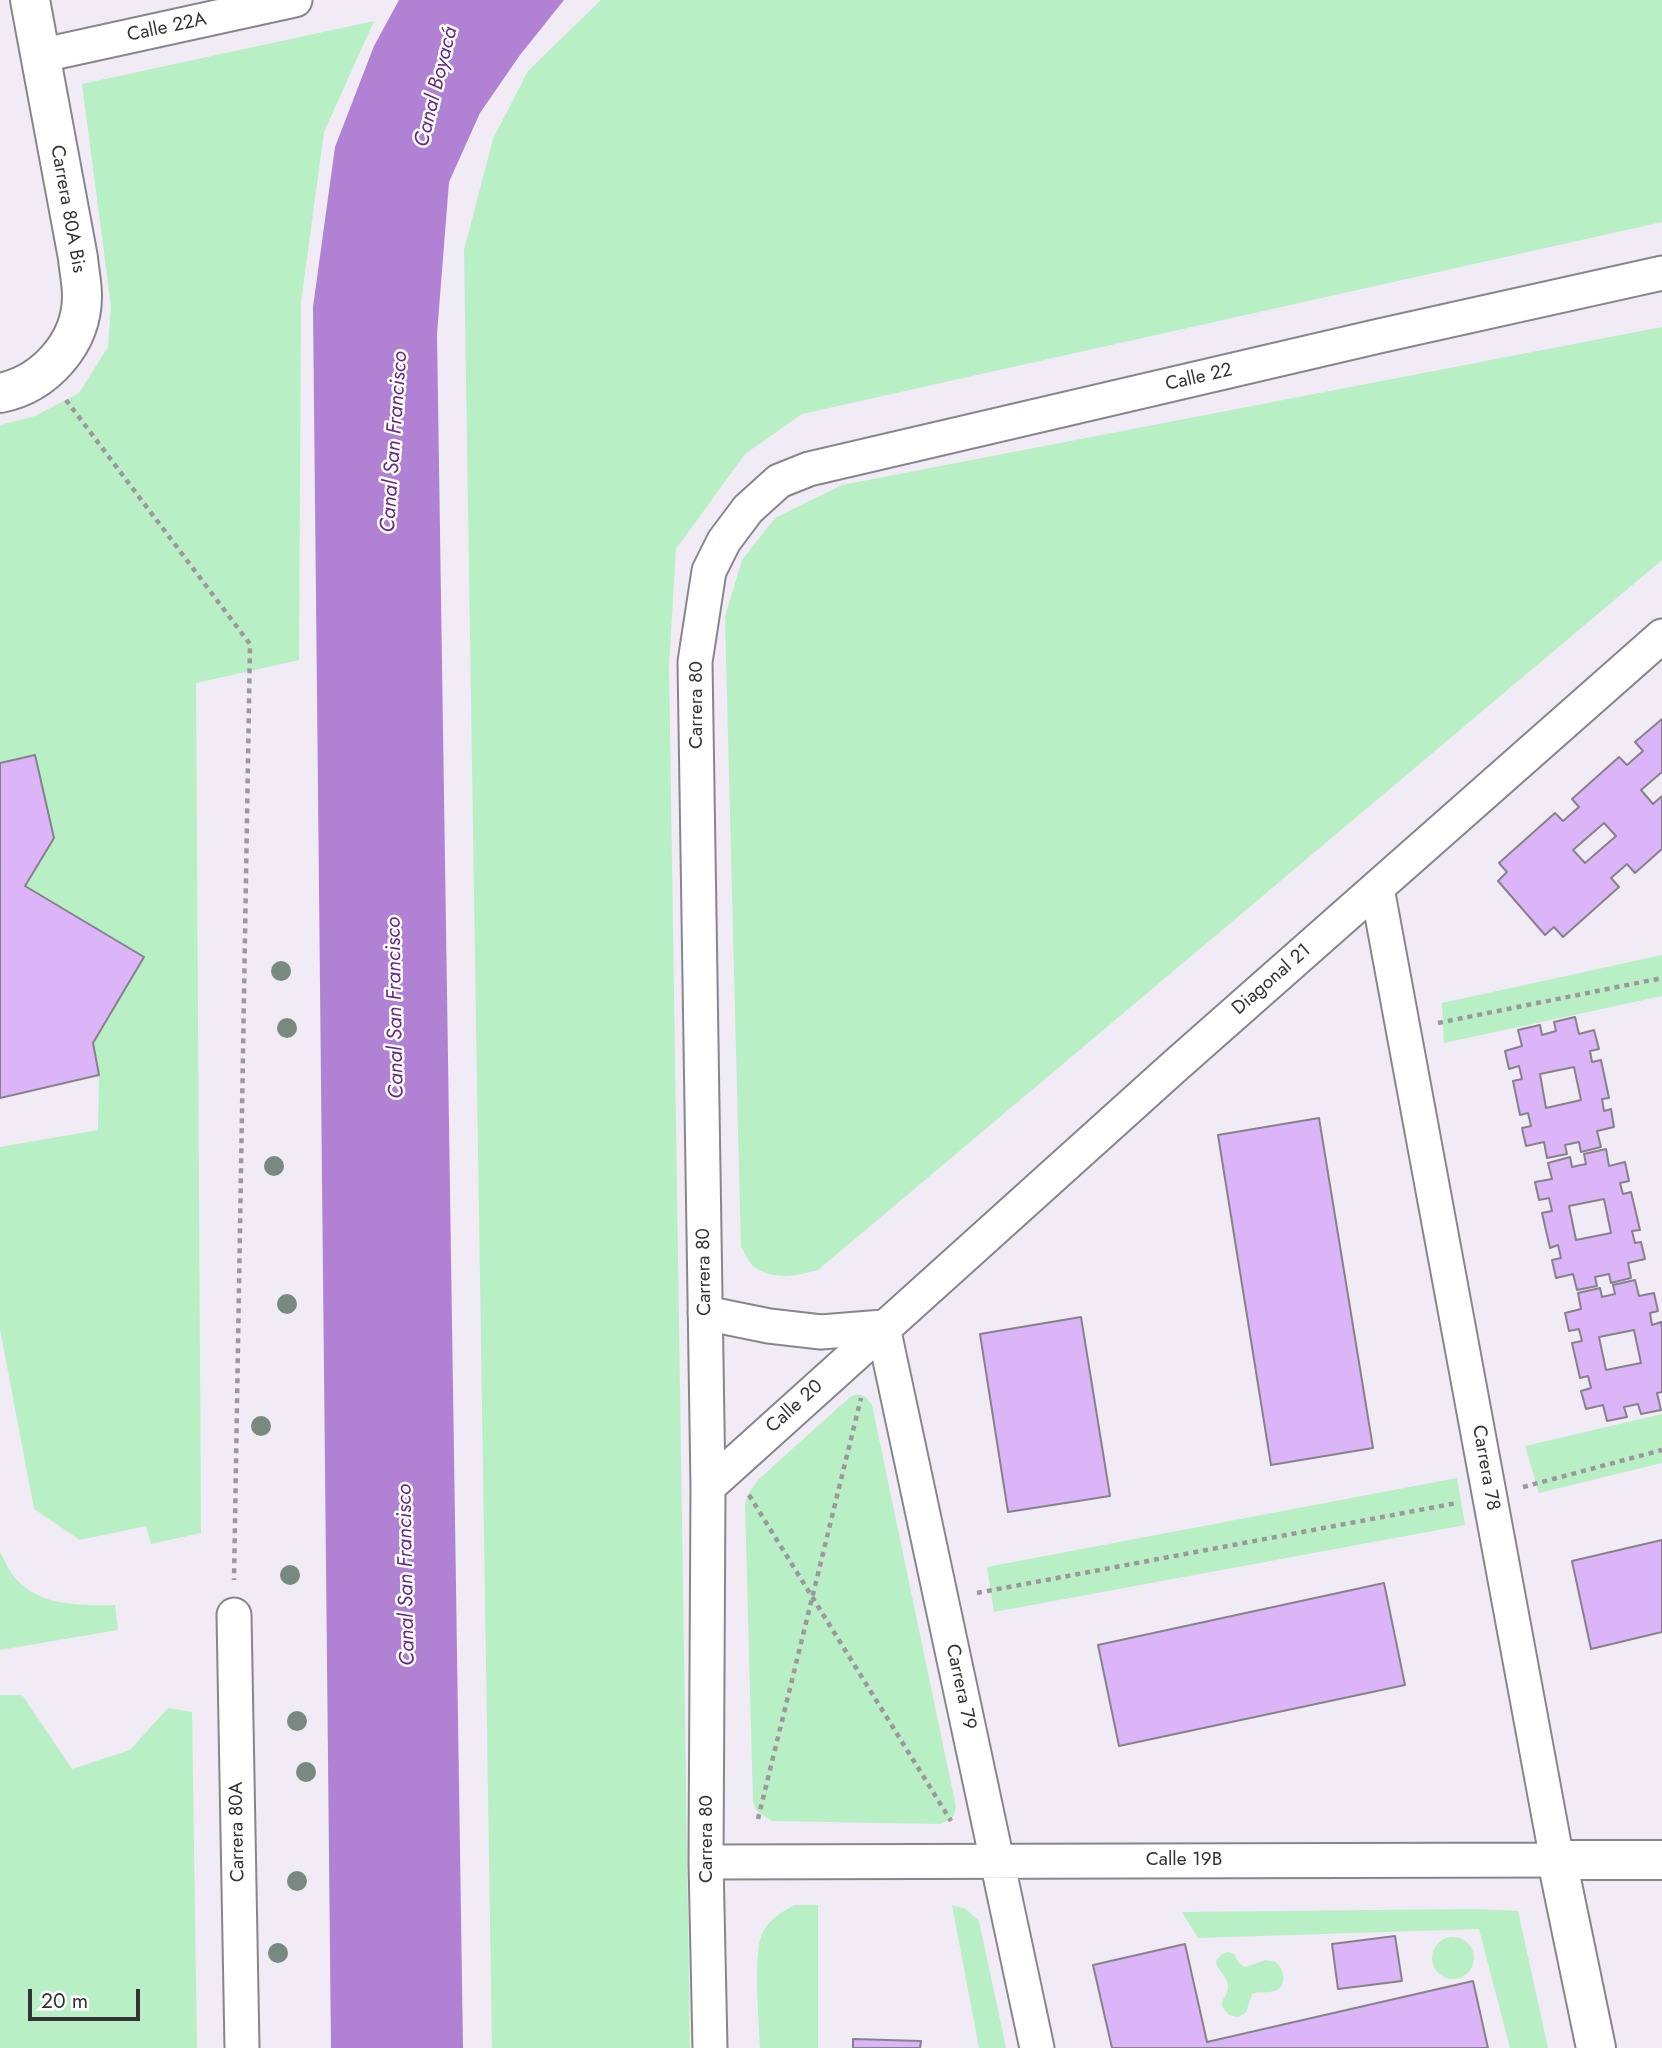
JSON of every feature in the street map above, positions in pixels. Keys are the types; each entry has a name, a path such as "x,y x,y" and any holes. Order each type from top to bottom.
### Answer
{"street":[{"name":"Carrera 80A Bis","path":"19,385 68,347 78,325 82,297 78,258 30,0"},
{"name":"Calle 22A","path":"39,56 295,0"},
{"name":"Calle 22","path":"748,509 779,481 809,469 1662,273"},
{"name":"Carrera 80","path":"710,2048 706,1862 708,1486 695,662 709,571 724,541 748,509"},
{"name":"Diagonal 21","path":"884,1327 1662,636"},
{"name":"Carrera 78","path":"1377,888 1558,1860 1596,2048"},
{"path":"705,1313 769,1326 821,1332 884,1327"},
{"name":"Calle 20","path":"708,1486 884,1327"},
{"name":"Carrera 79","path":"884,1327 1037,2048"},
{"name":"Carrera 80A","path":"234,1615 242,2048"},
{"name":"Calle 19B","path":"706,1862 1662,1860"}],"path":[{"path":"19,385 250,644 234,1615"},
{"path":"1435,1024 1662,978"},
{"path":"758,1819 862,1395"},
{"path":"969,1595 1490,1495 1662,1450"},
{"path":"745,1489 953,1824"}],"green space":[{"path":"601,0 1662,0 1662,222 802,414 745,454 676,549 669,665 690,2048 492,2048 464,250 493,139 528,71"},
{"path":"374,21 324,132 301,302 299,660 196,683 201,1533 151,1544 146,1526 80,1540 34,1509 0,1329 0,1147 98,1130 99,1075 93,1043 144,957 25,886 54,838 35,755 0,763 0,425 35,416 79,393 108,347 111,306 82,84"},
{"path":"1662,327 1662,560 818,1270 777,1275 768,1274 753,1266 741,1247 725,617 742,560 775,518 842,485"},
{"path":"1662,955 1662,996 1444,1043 1442,1003"},
{"path":"857,1394 866,1397 872,1405 956,1807 953,1817 941,1824 772,1821 757,1811 753,1802 745,1504 748,1494 759,1479 850,1397"},
{"path":"1662,1414 1662,1463 1539,1493 1525,1446"},
{"path":"1457,1478 1465,1525 994,1612 987,1567"},
{"path":"0,1552 14,1577 38,1595 63,1603 115,1605 118,1630 0,1650"},
{"path":"0,1695 22,1695 72,1769 130,1750 168,1708 192,1712 197,2048 0,2048"},
{"path":"794,1905 818,1905 818,2048 760,2048 757,1989 759,1944 768,1924"},
{"path":"952,1905 966,1909 979,1921 1006,2048 979,2048"},
{"path":"1474,1909 1518,1911 1548,2048 1510,2048 1479,1929 1198,1938 1182,1912"},
{"path":"1453,1937 1468,1943 1474,1958 1468,1973 1453,1979 1438,1973 1432,1958 1438,1943"},
{"path":"1227,1952 1234,1954 1245,1967 1266,1960 1276,1962 1283,1975 1280,1988 1252,1994 1246,2012 1238,2017 1229,2015 1222,2004 1228,1984 1216,1961"}],"water":[{"path":"399,0 564,0 520,55 480,113 449,182 437,334 463,2048 331,2048 313,307 335,147 374,46"}],"building":[{"path":"1662,719 1662,772 1641,790 1653,804 1662,796 1662,849 1635,873 1627,864 1611,878 1619,887 1563,937 1554,927 1545,935 1498,881 1507,872 1499,863 1555,813 1563,821 1579,807 1572,799 1619,757 1627,765 1643,751 1635,742","holes":["1604,823 1616,836 1585,863 1573,850"]},
{"path":"35,755 54,838 25,886 144,957 93,1043 99,1075 0,1098 0,763"},
{"path":"1575,1017 1579,1034 1594,1030 1599,1049 1590,1051 1592,1062 1601,1060 1609,1098 1602,1099 1604,1111 1611,1109 1614,1127 1597,1131 1601,1147 1581,1152 1579,1142 1565,1145 1567,1154 1547,1158 1544,1142 1526,1146 1522,1128 1531,1126 1528,1113 1520,1115 1513,1081 1522,1079 1519,1066 1509,1069 1505,1051 1522,1046 1518,1030 1540,1025 1542,1035 1556,1031 1554,1022","holes":["1574,1067 1581,1100 1546,1108 1540,1074"]},
{"path":"1319,1118 1373,1448 1271,1465 1218,1135"},
{"path":"1606,1149 1609,1166 1625,1162 1629,1181 1620,1183 1623,1194 1631,1192 1640,1230 1632,1231 1635,1243 1641,1242 1645,1259 1628,1263 1631,1278 1611,1283 1609,1274 1595,1277 1597,1286 1577,1290 1573,1274 1556,1278 1552,1260 1561,1258 1558,1245 1550,1248 1542,1213 1552,1211 1549,1198 1539,1200 1535,1182 1552,1179 1548,1163 1570,1157 1572,1167 1586,1164 1584,1154","holes":["1604,1199 1611,1233 1576,1240 1569,1206"]},
{"path":"1635,1280 1639,1296 1654,1293 1658,1311 1650,1313 1652,1325 1661,1322 1662,1328 1662,1392 1657,1393 1661,1410 1641,1414 1638,1404 1624,1407 1627,1417 1607,1421 1603,1405 1586,1409 1581,1391 1591,1388 1588,1376 1580,1378 1572,1343 1582,1341 1579,1329 1569,1331 1565,1313 1581,1309 1578,1293 1600,1288 1602,1297 1615,1294 1613,1285","holes":["1634,1330 1641,1363 1606,1370 1599,1337"]},
{"path":"1081,1317 1110,1496 1008,1512 980,1334"},
{"path":"1662,1540 1662,1632 1591,1649 1572,1561"},
{"path":"1384,1583 1405,1685 1119,1746 1098,1645"},
{"path":"1395,1936 1402,1981 1338,1989 1332,1944"},
{"path":"1185,1944 1207,2042 1473,1981 1488,2048 1112,2048 1093,1965"},
{"path":"853,2039 921,2041 920,2048 853,2048"}],"water label":[{"name":"Canal Boyacá","path":"437,87"},
{"name":"Canal San Francisco","path":"395,442"},
{"name":"Canal San Francisco","path":"396,1008"},
{"name":"Canal San Francisco","path":"407,1575"}]}
